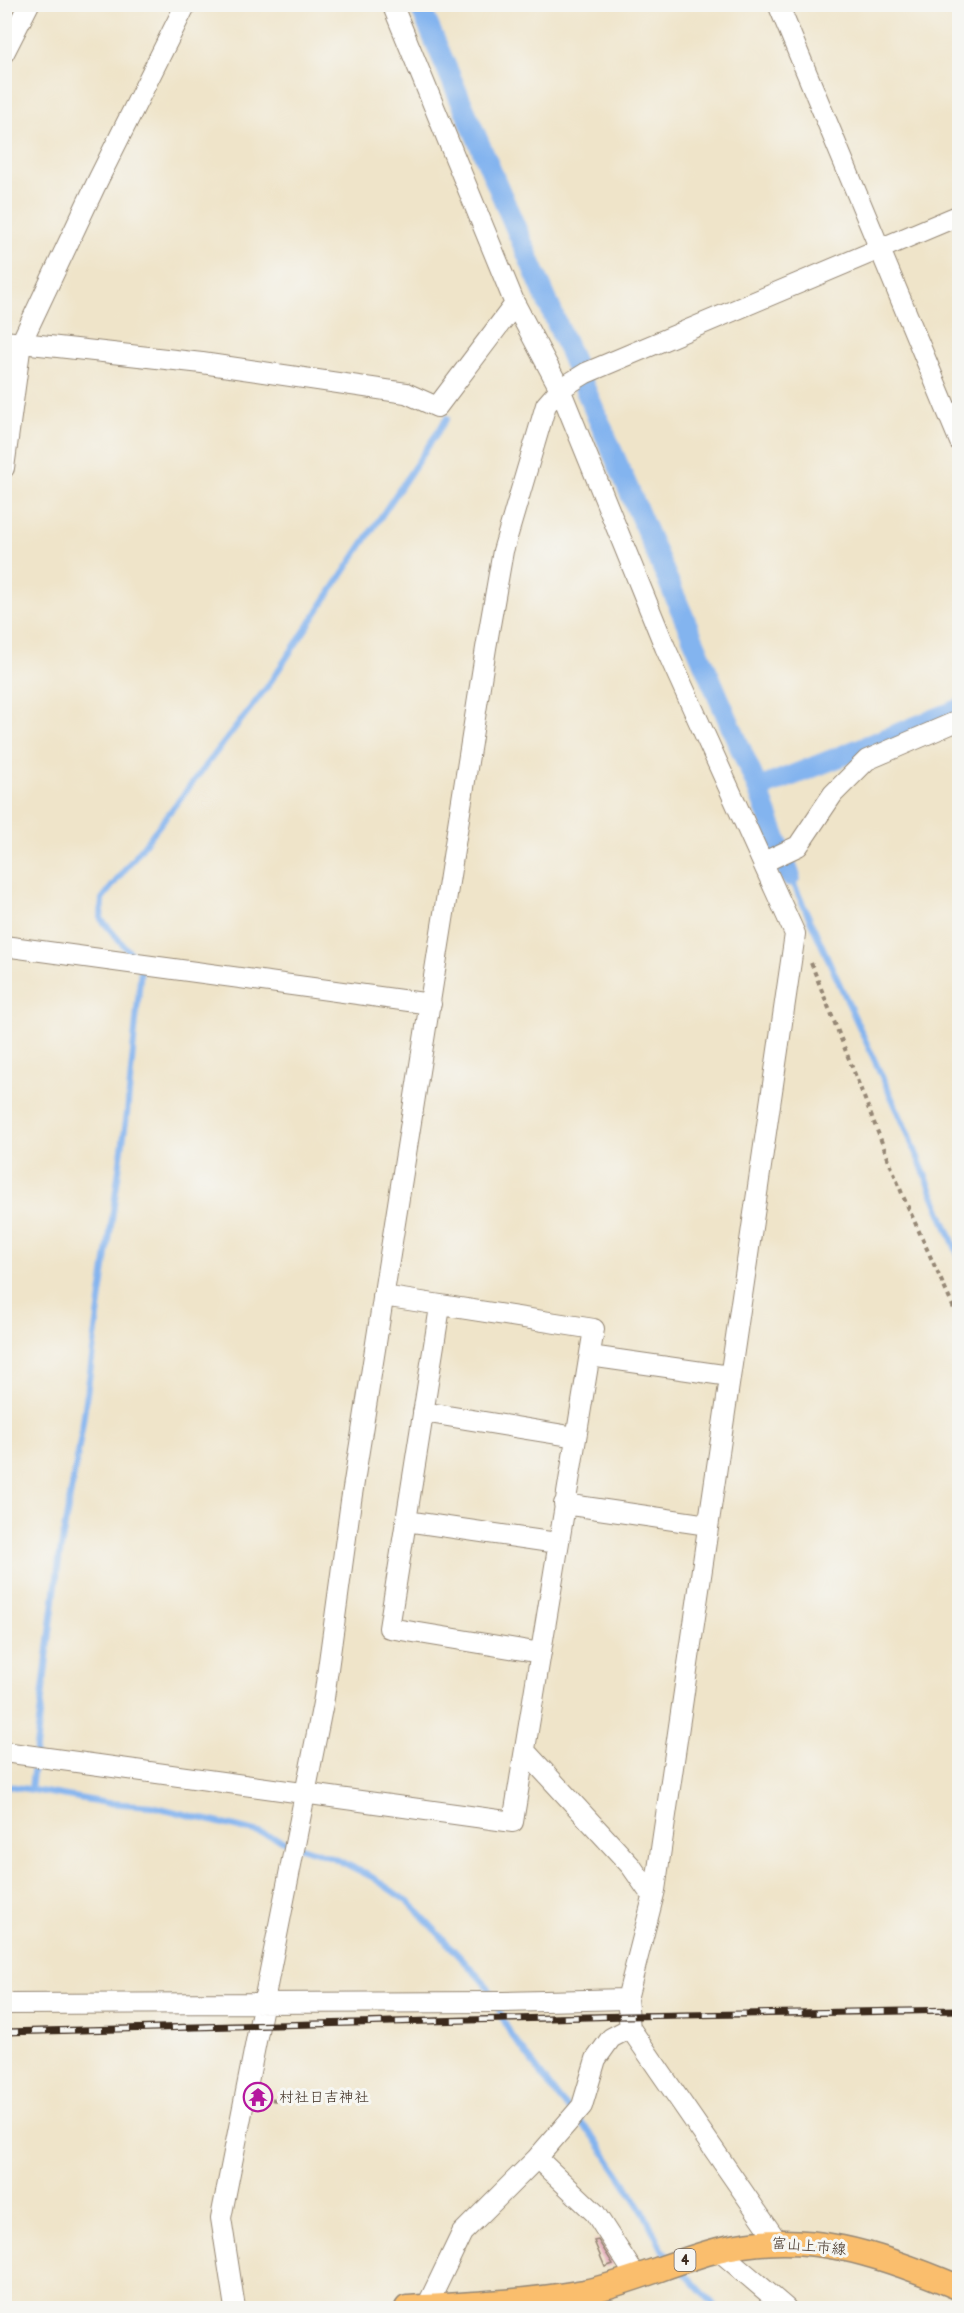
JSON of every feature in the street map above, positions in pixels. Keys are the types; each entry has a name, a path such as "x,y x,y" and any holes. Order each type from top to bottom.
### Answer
{"main road":[{"name":"富山上市線","path":"420,2308 561,2295 637,2278 718,2250 777,2241 830,2245 870,2253 960,2288"}],"street":[{"path":"4,53 28,4"},
{"path":"4,468 13,342 98,180 186,4"},
{"path":"392,4 515,304 560,389 665,647 795,934 655,1890 627,1999 630,2028 777,2241"},
{"path":"778,4 881,247 960,442"},
{"path":"235,2308 221,2218 324,1698 383,1296 503,551 546,405 560,389 586,373 960,215"},
{"path":"13,342 202,363 406,393 437,407 515,304"},
{"path":"764,862 798,846 833,794 867,760 960,720"},
{"path":"4,946 431,1004"},
{"path":"4,1752 513,1822 557,1543 594,1329 440,1307 383,1296"},
{"path":"440,1307 389,1628 541,1653"},
{"path":"590,1356 730,1376"},
{"path":"423,1412 576,1437"},
{"path":"564,1504 708,1525"},
{"path":"406,1521 557,1543"},
{"path":"525,1751 631,1866 647,1889 655,1890"},
{"path":"4,2004 627,1999"},
{"path":"420,2308 462,2233 537,2158 582,2106 596,2058 611,2038 630,2028"},
{"path":"537,2158 595,2213 637,2278"},
{"path":"718,2250 786,2308"}],"path":[{"path":"795,934 804,947 903,1196 960,1322"}],"building":[{"path":"598,2240 613,2264 605,2267 594,2241"}],"waterway":[{"path":"419,4 758,789 790,876"},
{"path":"136,960 101,919 102,899 267,687 447,418"},
{"path":"758,789 960,709"},
{"path":"790,876 907,1131 960,1259"},
{"path":"31,1789 59,1559 81,1435 127,1114 141,968"},
{"path":"4,1785 107,1803 152,1806 263,1834 334,1858 372,1877 411,1904 488,1987 510,2033 561,2101 594,2137 643,2211 662,2249 672,2260"},
{"path":"679,2267 717,2308"}],"railway":[{"path":"4,2032 960,2010"}],"place":[{"name":"村社日吉神社","path":"258,2097"}]}
